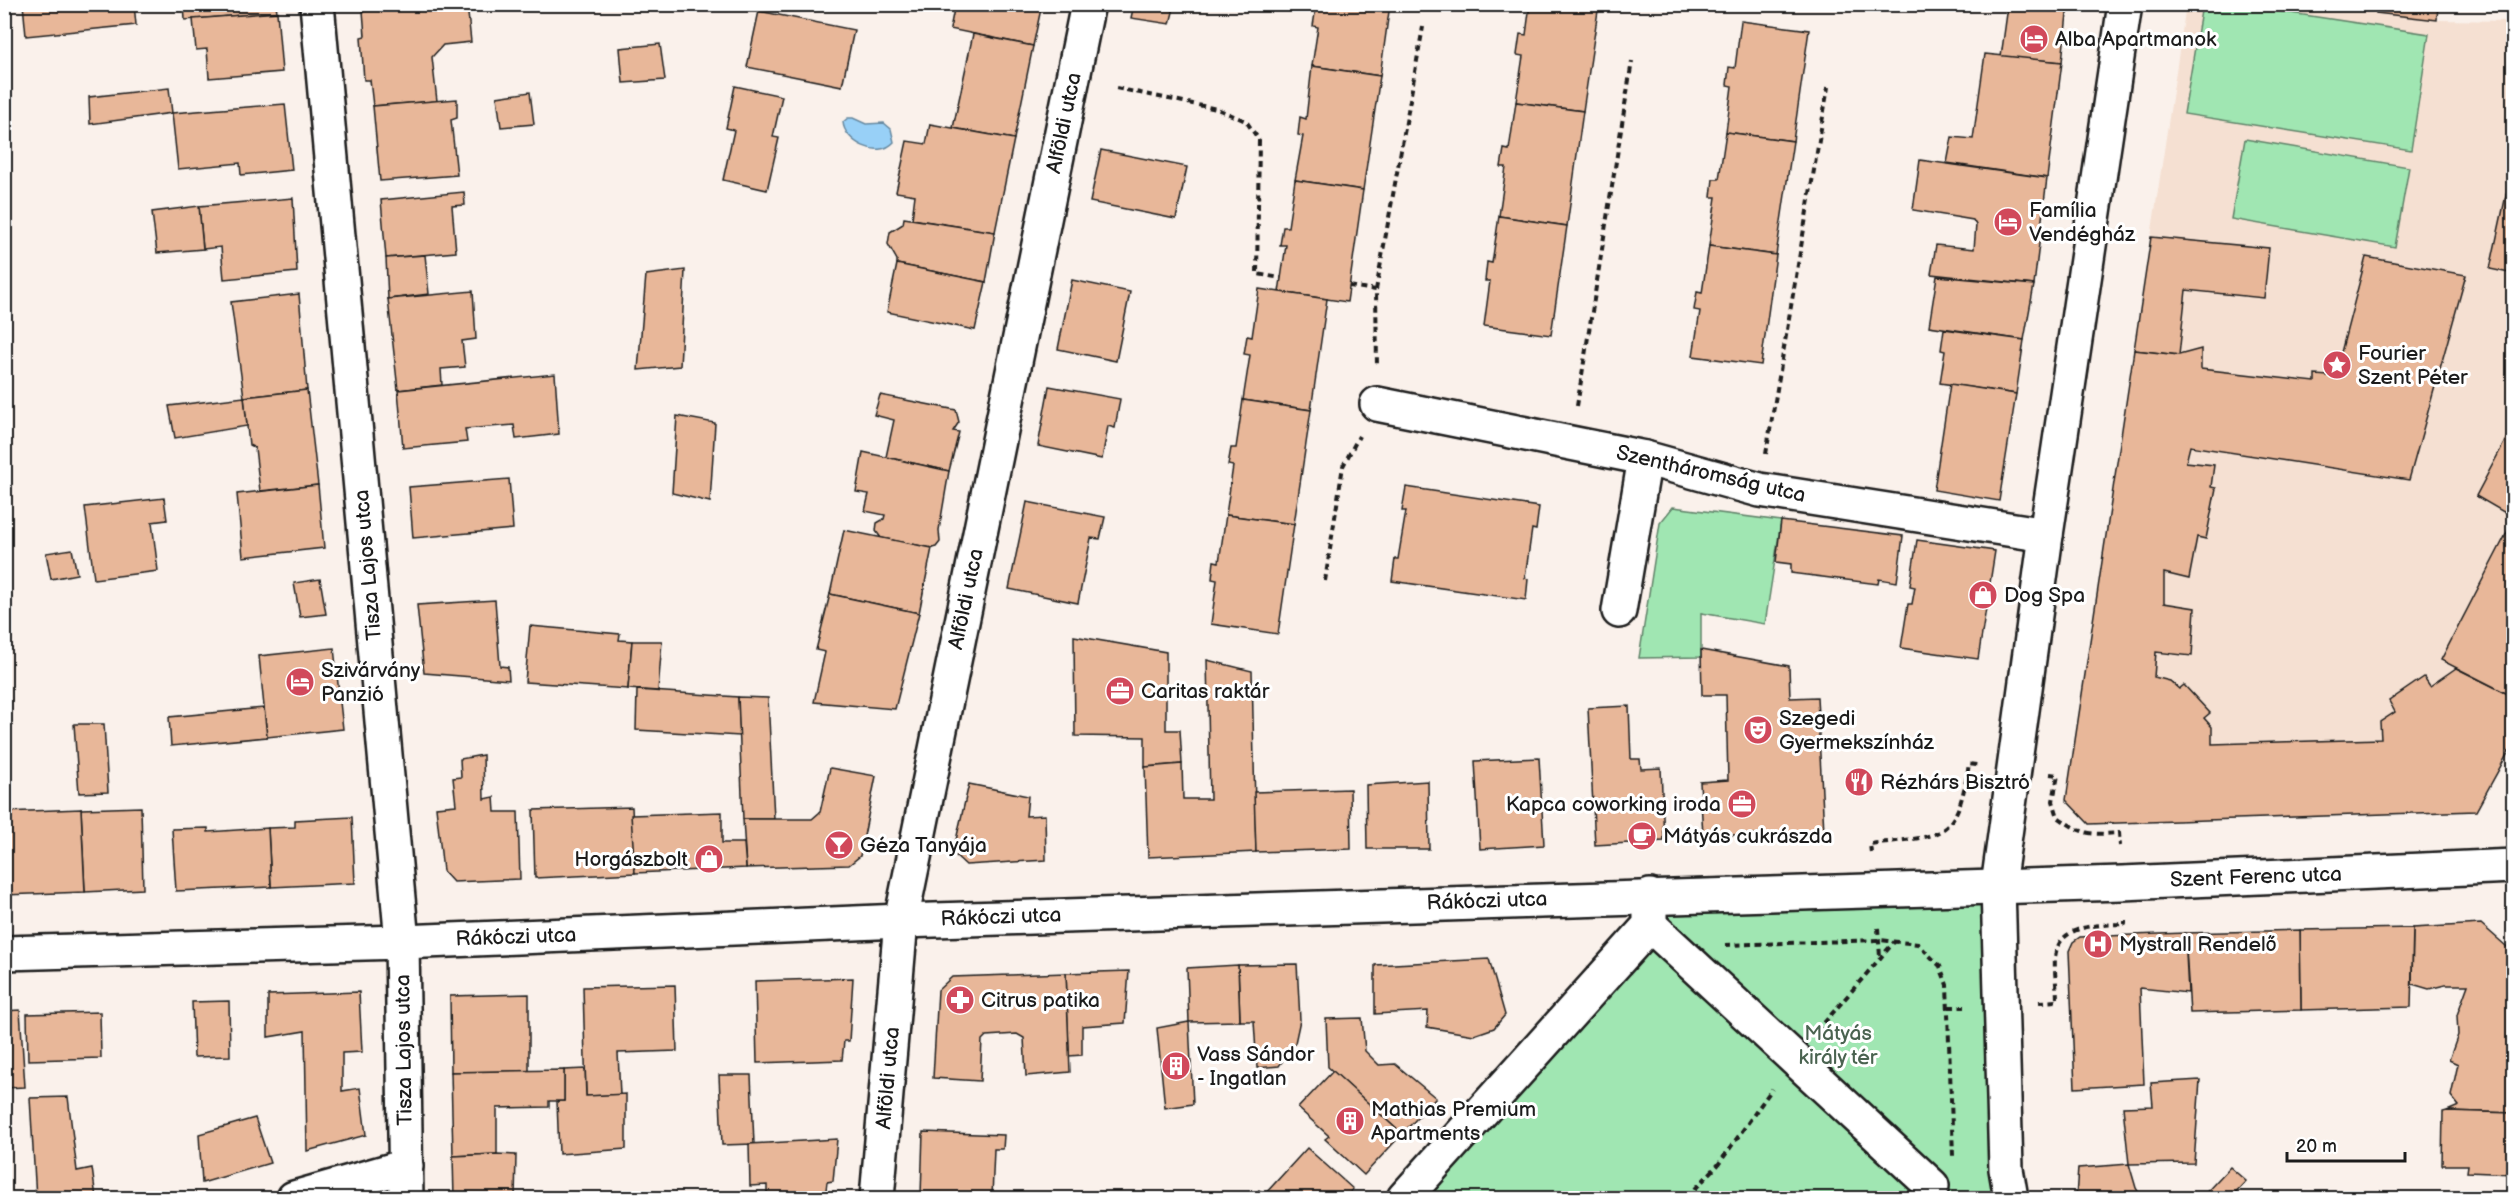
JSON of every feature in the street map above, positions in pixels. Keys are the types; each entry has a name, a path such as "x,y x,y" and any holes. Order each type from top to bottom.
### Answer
{"street":[{"name":"Tisza Lajos utca","path":"317,4 402,942 406,1198"},
{"name":"Alföldi utca","path":"877,1198 901,921 1088,4"},
{"path":"2011,1198 2006,1169 1998,886 2046,535 2125,4"},
{"name":"Szentháromság utca","path":"1377,404 1645,458 1760,490 2046,535"},
{"path":"1619,611 1645,458"},
{"name":"Szent Ferenc utca","path":"1998,886 2514,866"},
{"name":"Rákóczi utca","path":"4,953 402,942 901,921 1650,911 1998,886"},
{"path":"1404,1198 1650,911 1943,1174"},
{"path":"294,1198 406,1166"}],"path":[{"path":"1376,290 1423,27"},
{"path":"1571,443 1632,61"},
{"path":"1760,490 1828,87"},
{"path":"1116,88 1217,109 1246,121 1259,140 1257,274 1281,278"},
{"path":"1871,855 1870,844 1936,835 1953,822 1960,805 1969,764 1978,765"},
{"path":"2046,774 2058,775 2054,801 2058,817 2089,835 2119,833 2120,850"},
{"path":"2037,1003 2057,1001 2055,956 2061,941 2073,931 2086,927 2126,924 2125,917"},
{"path":"1878,928 1881,957"},
{"path":"1723,945 1879,939 1918,944 1940,966 1947,985 1943,1174"}],"shaded area":[{"path":"2186,5 2318,5 2437,20 2513,21 2514,742 2476,811 2089,824 2066,800"}],"green space":[{"path":"2202,5 2238,5 2429,34 2411,150 2184,114"},
{"path":"2245,139 2409,167 2395,247 2231,219"},
{"path":"1673,507 1781,521 1765,624 1701,613 1701,657 1639,658 1660,523"},
{"name":"Mátyás király tér","path":"1998,886 2011,1198 1404,1198 1650,926 1650,896"}],"water":[{"path":"848,118 866,124 884,123 891,129 894,142 879,149 863,146 849,136 845,129 843,122"}],"building":[{"path":"23,4 134,4 136,25 26,36"},
{"path":"184,4 276,4 277,12 185,20"},
{"path":"429,4 467,4 471,42 443,45 432,57 437,101 373,106 370,80 364,80 361,37 365,36 363,11"},
{"path":"955,4 1042,4 1033,46 950,29"},
{"path":"1134,4 1175,4 1170,24 1131,18"},
{"path":"1322,4 1390,4 1380,76 1312,66 1318,27 1313,26 1316,7 1321,8"},
{"path":"1530,4 1599,4 1583,111 1516,102 1523,56 1517,55 1520,34 1526,35"},
{"name":"Alba Apartmanok","path":"2003,4 2068,4 2062,62 2001,57 2008,6"},
{"path":"2377,4 2438,4 2437,20 2376,13"},
{"path":"759,11 854,30 842,86 747,67"},
{"path":"277,12 282,72 209,78 207,49 196,50 193,19"},
{"path":"1741,21 1809,30 1793,141 1726,132 1732,86 1727,85 1729,67 1735,68"},
{"path":"973,34 1033,46 1014,139 953,128"},
{"path":"660,44 665,80 623,83 620,48"},
{"path":"1985,54 2062,62 2047,178 1947,163 1952,137 1973,139"},
{"path":"1312,66 1380,76 1363,190 1295,180 1303,136 1298,135 1300,117 1306,119"},
{"path":"735,86 782,96 773,137 779,138 767,190 723,180 734,130 726,128"},
{"path":"169,88 172,113 90,124 89,97"},
{"path":"530,92 534,124 501,127 497,97"},
{"path":"457,99 457,118 451,120 457,175 380,181 373,106"},
{"path":"1516,102 1583,111 1567,226 1499,216 1506,167 1501,167 1504,149 1509,150"},
{"path":"285,104 292,170 241,175 240,163 178,169 172,113"},
{"path":"930,124 1014,139 995,232 912,219 915,195 896,192 907,141 926,144"},
{"path":"1726,132 1793,141 1776,255 1709,246 1716,197 1711,197 1713,179 1719,179"},
{"path":"1101,150 1187,167 1176,219 1090,202"},
{"path":"2514,158 2514,274 2490,269"},
{"name":"Família Vendégház","path":"1920,160 2047,178 2034,285 1931,274 1936,245 1974,249 1976,225 1973,220 1913,210"},
{"path":"1295,180 1363,190 1347,302 1279,292 1286,245 1280,245 1283,227 1288,227"},
{"path":"464,192 465,205 452,206 456,252 386,258 381,200"},
{"path":"293,198 297,272 224,279 221,247 203,249 199,206"},
{"path":"199,206 203,249 157,253 152,212"},
{"path":"1499,216 1567,226 1551,335 1484,326 1490,281 1485,281 1487,262 1492,263"},
{"path":"904,218 995,232 986,282 897,264 888,244 890,232 903,224"},
{"path":"2151,237 2269,248 2264,298 2186,290 2179,355 2134,350"},
{"path":"1709,246 1776,255 1761,365 1693,356 1700,311 1694,310 1697,292 1702,293"},
{"path":"425,255 429,294 388,299 386,258"},
{"path":"2366,257 2466,275 2409,480 2190,446 2186,462 2214,465 2211,487 2216,488 2206,539 2197,537 2189,579 2164,573 2164,603 2195,608 2192,656 2156,652 2154,677 2170,681 2179,689 2184,685 2210,713 2204,718 2212,727 2212,744 2381,739 2380,722 2395,712 2389,701 2424,677 2430,686 2456,668 2514,697 2514,742 2476,811 2089,824 2066,800 2134,350 2179,355 2201,349 2201,369 2315,382 2315,375 2343,377 2347,361 2339,360"},
{"path":"897,264 986,282 975,330 887,312"},
{"path":"685,270 680,366 638,370 646,275"},
{"path":"1937,276 2034,285 2024,340 1929,326"},
{"path":"1072,280 1130,292 1116,361 1058,349"},
{"path":"1259,289 1327,299 1311,410 1243,400 1250,355 1244,354 1247,336 1252,337"},
{"path":"473,291 476,339 462,341 465,367 441,369 442,385 398,390 388,299"},
{"path":"299,294 307,390 244,397 231,302"},
{"path":"1944,329 2024,340 2016,394 1940,383 1945,351 1941,350"},
{"path":"555,374 559,434 516,439 514,425 465,429 467,442 403,448 398,390"},
{"path":"1950,384 2016,394 1999,501 1934,490"},
{"path":"1049,386 1120,399 1115,428 1108,426 1102,459 1038,446"},
{"path":"307,390 318,485 260,491 255,448 249,445 244,397"},
{"path":"880,395 956,410 959,422 953,431 959,432 949,471 886,457 894,420 874,415"},
{"path":"244,397 247,426 175,438 169,406"},
{"path":"1243,400 1311,410 1294,524 1226,515 1233,466 1228,465 1231,448 1236,448"},
{"path":"677,416 715,423 710,502 672,493"},
{"path":"2514,424 2514,518 2476,496"},
{"path":"863,452 949,471 939,530 940,542 936,547 881,538 876,531 877,523 884,519 885,515 865,511 869,494 856,492"},
{"path":"509,479 513,529 413,538 409,487"},
{"path":"318,485 324,548 243,557 237,494"},
{"path":"1406,487 1539,507 1536,530 1532,529 1525,578 1528,579 1526,600 1392,581 1406,511 1402,511"},
{"path":"164,498 167,520 152,522 158,571 94,579 85,507"},
{"path":"1027,502 1105,517 1100,539 1091,538 1078,603 1009,589"},
{"path":"1226,515 1294,524 1278,634 1211,624 1217,580 1212,579 1214,561 1219,562"},
{"path":"2514,519 2514,697 2441,660"},
{"path":"1781,521 1903,536 1897,582 1879,579 1878,584 1791,573 1791,564 1776,562"},
{"path":"844,530 932,548 919,613 830,594"},
{"path":"1917,540 1995,551 1978,659 1901,648 1908,604 1912,604 1915,587 1910,586"},
{"path":"72,549 77,574 51,579 46,553"},
{"path":"320,579 326,614 300,617 294,583"},
{"path":"830,594 919,613 895,709 814,702 825,652 816,650"},
{"path":"495,600 500,666 508,667 509,680 424,673 417,605"},
{"path":"530,626 620,634 619,640 632,641 628,689 525,682"},
{"name":"Caritas raktár","path":"1074,636 1166,652 1166,730 1180,730 1182,764 1145,767 1145,737 1075,736"},
{"path":"632,641 662,641 658,691 628,689"},
{"name":"Szivárvány Panzió","path":"334,648 343,729 267,737 259,656"},
{"path":"1701,650 1789,666 1790,698 1817,697 1824,832 1703,836 1700,782 1728,780 1726,695 1702,695"},
{"path":"1207,660 1252,671 1256,852 1148,857 1145,767 1182,764 1183,799 1210,799"},
{"path":"637,690 738,697 740,736 636,730"},
{"path":"738,697 768,698 774,819 743,819"},
{"path":"1629,706 1631,759 1640,759 1641,769 1661,768 1664,841 1595,845 1588,708"},
{"path":"264,708 267,737 171,746 169,717"},
{"path":"74,724 104,724 108,792 79,793"},
{"path":"483,755 484,799 494,797 495,812 518,812 520,879 453,882 443,871 436,807 456,805 453,778 461,777 460,759"},
{"path":"1539,758 1544,845 1480,849 1475,761"},
{"path":"830,768 876,776 860,856 849,865 746,868 743,819 812,819 820,812"},
{"path":"1428,781 1429,849 1367,849 1366,785"},
{"path":"969,784 1028,796 1026,816 1045,815 1046,860 966,865 953,853"},
{"path":"1350,789 1351,849 1256,852 1254,792"},
{"path":"141,807 143,889 85,892 81,809"},
{"path":"632,807 635,873 535,878 533,810"},
{"path":"81,809 85,892 4,895 4,812"},
{"path":"722,812 722,843 744,843 746,868 635,873 631,815"},
{"path":"352,817 355,883 271,887 268,828 295,827 295,820"},
{"path":"208,828 208,832 268,828 271,887 176,891 172,829"},
{"path":"2481,924 2514,953 2514,1113 2447,1111 2459,1106 2451,1096 2458,1064 2449,1060 2458,1035 2457,1015 2468,985 2445,985 2429,989 2412,984 2413,928"},
{"path":"2413,928 2411,1007 2301,1010 2300,930"},
{"path":"2300,930 2301,1010 2190,1013 2185,933"},
{"path":"2185,933 2188,993 2140,988 2144,1084 2075,1088 2069,951 2073,942 2080,937"},
{"path":"1489,959 1505,1015 1494,1028 1474,1035 1427,1027 1428,1011 1375,1014 1375,965"},
{"path":"1297,964 1300,1020 1295,1043 1279,1066 1257,1068 1254,1021 1240,1021 1238,965"},
{"path":"1238,965 1240,1021 1189,1022 1187,968"},
{"path":"1129,971 1125,1023 1082,1026 1082,1055 1069,1056 1066,973"},
{"path":"1066,973 1070,1072 1026,1076 1024,1038 1017,1034 986,1036 982,1040 980,1081 933,1078 938,990 952,977"},
{"path":"853,978 849,1041 844,1041 842,1060 757,1063 755,981"},
{"path":"675,985 677,1051 618,1053 620,1095 586,1096 583,987"},
{"path":"359,992 362,1052 342,1053 342,1091 360,1088 366,1135 307,1151 305,1031 268,1037 268,995"},
{"path":"529,994 529,1071 451,1072 450,996"},
{"path":"229,1001 230,1056 194,1057 192,1002"},
{"path":"20,1010 25,1087 4,1088 4,1011"},
{"path":"100,1012 101,1058 28,1060 27,1014"},
{"path":"1362,1018 1365,1051 1379,1065 1395,1064 1436,1098 1402,1134 1328,1067 1326,1019"},
{"name":"Vass Sándor - Ingatlan","path":"1189,1022 1193,1104 1165,1108 1157,1028"},
{"path":"585,1069 586,1096 626,1094 626,1149 559,1154 557,1101 564,1101 564,1070"},
{"path":"564,1070 564,1101 549,1101 549,1107 497,1108 497,1154 453,1156 451,1072"},
{"name":"Mathias Premium Apartments","path":"1333,1071 1402,1134 1364,1175 1325,1139 1329,1136 1298,1108"},
{"path":"719,1075 751,1075 754,1144 722,1145"},
{"path":"2200,1080 2194,1163 2129,1164 2123,1107 2153,1106 2151,1083"},
{"path":"68,1097 77,1171 92,1168 96,1198 36,1198 30,1098"},
{"path":"2443,1112 2514,1113 2514,1174 2467,1172 2468,1165 2442,1165"},
{"path":"255,1118 270,1163 202,1183 199,1134"},
{"path":"923,1132 1004,1135 1003,1149 994,1149 992,1197 921,1195"},
{"path":"837,1139 833,1181 827,1182 825,1198 767,1198 767,1185 750,1186 749,1144"},
{"path":"1307,1148 1353,1189 1345,1198 1270,1198 1265,1194"},
{"path":"516,1155 515,1198 454,1198 453,1156"},
{"path":"2129,1164 2136,1188 2142,1198 2076,1198 2078,1168"},
{"path":"2230,1167 2246,1181 2230,1198 2201,1198"},
{"path":"1259,1190 1265,1194 1270,1198 1251,1198"}],"place":[{"name":"Alba Apartmanok","path":"2034,39"},
{"name":"Família Vendégház","path":"2008,222"},
{"name":"Fourier Szent Péter","path":"2337,365"},
{"name":"Dog Spa","path":"1983,595"},
{"name":"Szivárvány Panzió","path":"300,682"},
{"name":"Caritas raktár","path":"1120,691"},
{"name":"Szegedi Gyermekszínház","path":"1758,730"},
{"name":"Rézhárs Bisztró","path":"1859,782"},
{"name":"Kapca coworking iroda","path":"1742,804"},
{"name":"Mátyás cukrászda","path":"1642,836"},
{"name":"Géza Tanyája","path":"839,845"},
{"name":"Horgászbolt","path":"709,859"},
{"name":"Mystrall Rendelő","path":"2098,944"},
{"name":"Citrus patika","path":"960,1000"},
{"name":"Vass Sándor - Ingatlan","path":"1176,1066"},
{"name":"Mathias Premium Apartments","path":"1350,1121"}]}
